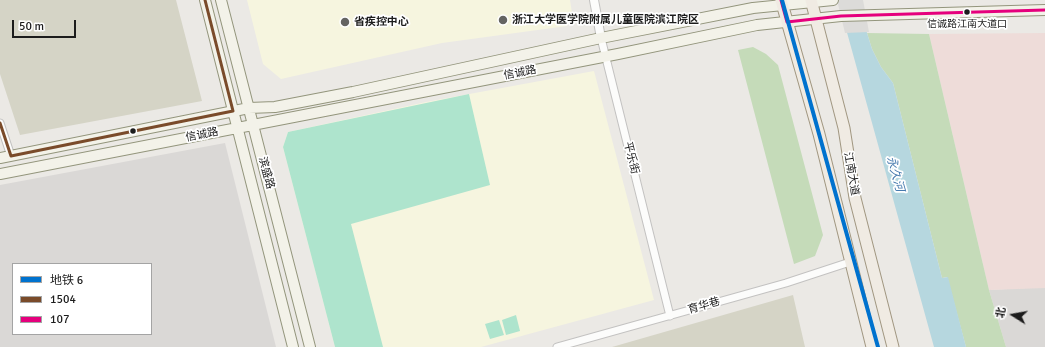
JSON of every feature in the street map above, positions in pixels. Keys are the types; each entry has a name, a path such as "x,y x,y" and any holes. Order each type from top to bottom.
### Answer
{"main road":[{"name":"滨盛路","path":"205,0 294,347"},
{"name":"滨盛路","path":"221,0 310,347"},
{"name":"信诚路","path":"0,158 249,108 275,107 352,92 601,38 782,2 833,0"},
{"name":"江南大道","path":"811,1 844,128 855,198 893,347"},
{"name":"江南大道","path":"782,2 819,134 872,347"},
{"name":"信诚路","path":"0,174 606,56 757,25 841,16 1045,10"}],"street":[{"name":"平乐街","path":"594,0 601,38 670,316"},
{"path":"0,123 11,156"},
{"name":"育华巷","path":"558,347 786,283 850,262"}],"shaded area":[{"path":"0,0 176,0 202,101 20,135 0,74"},
{"name":"省疾控中心","path":"247,0 570,0 572,13 567,26 442,43 281,79 263,64"},
{"path":"1045,33 1045,288 989,290 929,34"},
{"path":"594,71 654,300 481,347 335,347 283,147 288,132 426,102"},
{"path":"225,143 276,347 0,347 0,185"},
{"path":"1045,287 1045,347 1006,347 989,290"},
{"path":"793,295 805,347 612,347"}],"green space":[{"path":"867,33 929,34 989,290 1006,347 966,347 947,277 942,278 893,83 881,67 872,49"},
{"path":"753,47 766,54 778,65 823,235 815,256 794,264 738,50"},
{"path":"469,94 490,185 351,224 383,347 335,347 283,147 288,132"},
{"path":"516,315 520,331 506,335 502,320"},
{"path":"499,320 504,335 490,339 485,324"}],"water":[{"name":"永久河","path":"838,0 861,0 867,33 872,49 881,67 893,83 942,278 948,277 966,347 934,347"}],"pier":[{"path":"837,0 863,0 869,32 845,33"}],"metro line":[{"name":"6","path":"782,0 878,347"}],"transit line":[{"name":"1504","path":"0,123 11,156 233,111 205,0"},
{"name":"107","path":"781,0 787,22 841,16 1045,10"}],"place":[{"name":"信诚路江南大道口","path":"967,12"},
{"name":"浙江大学医学院附属儿童医院滨江院区","path":"503,20"},
{"name":"省疾控中心","path":"345,22"}]}
